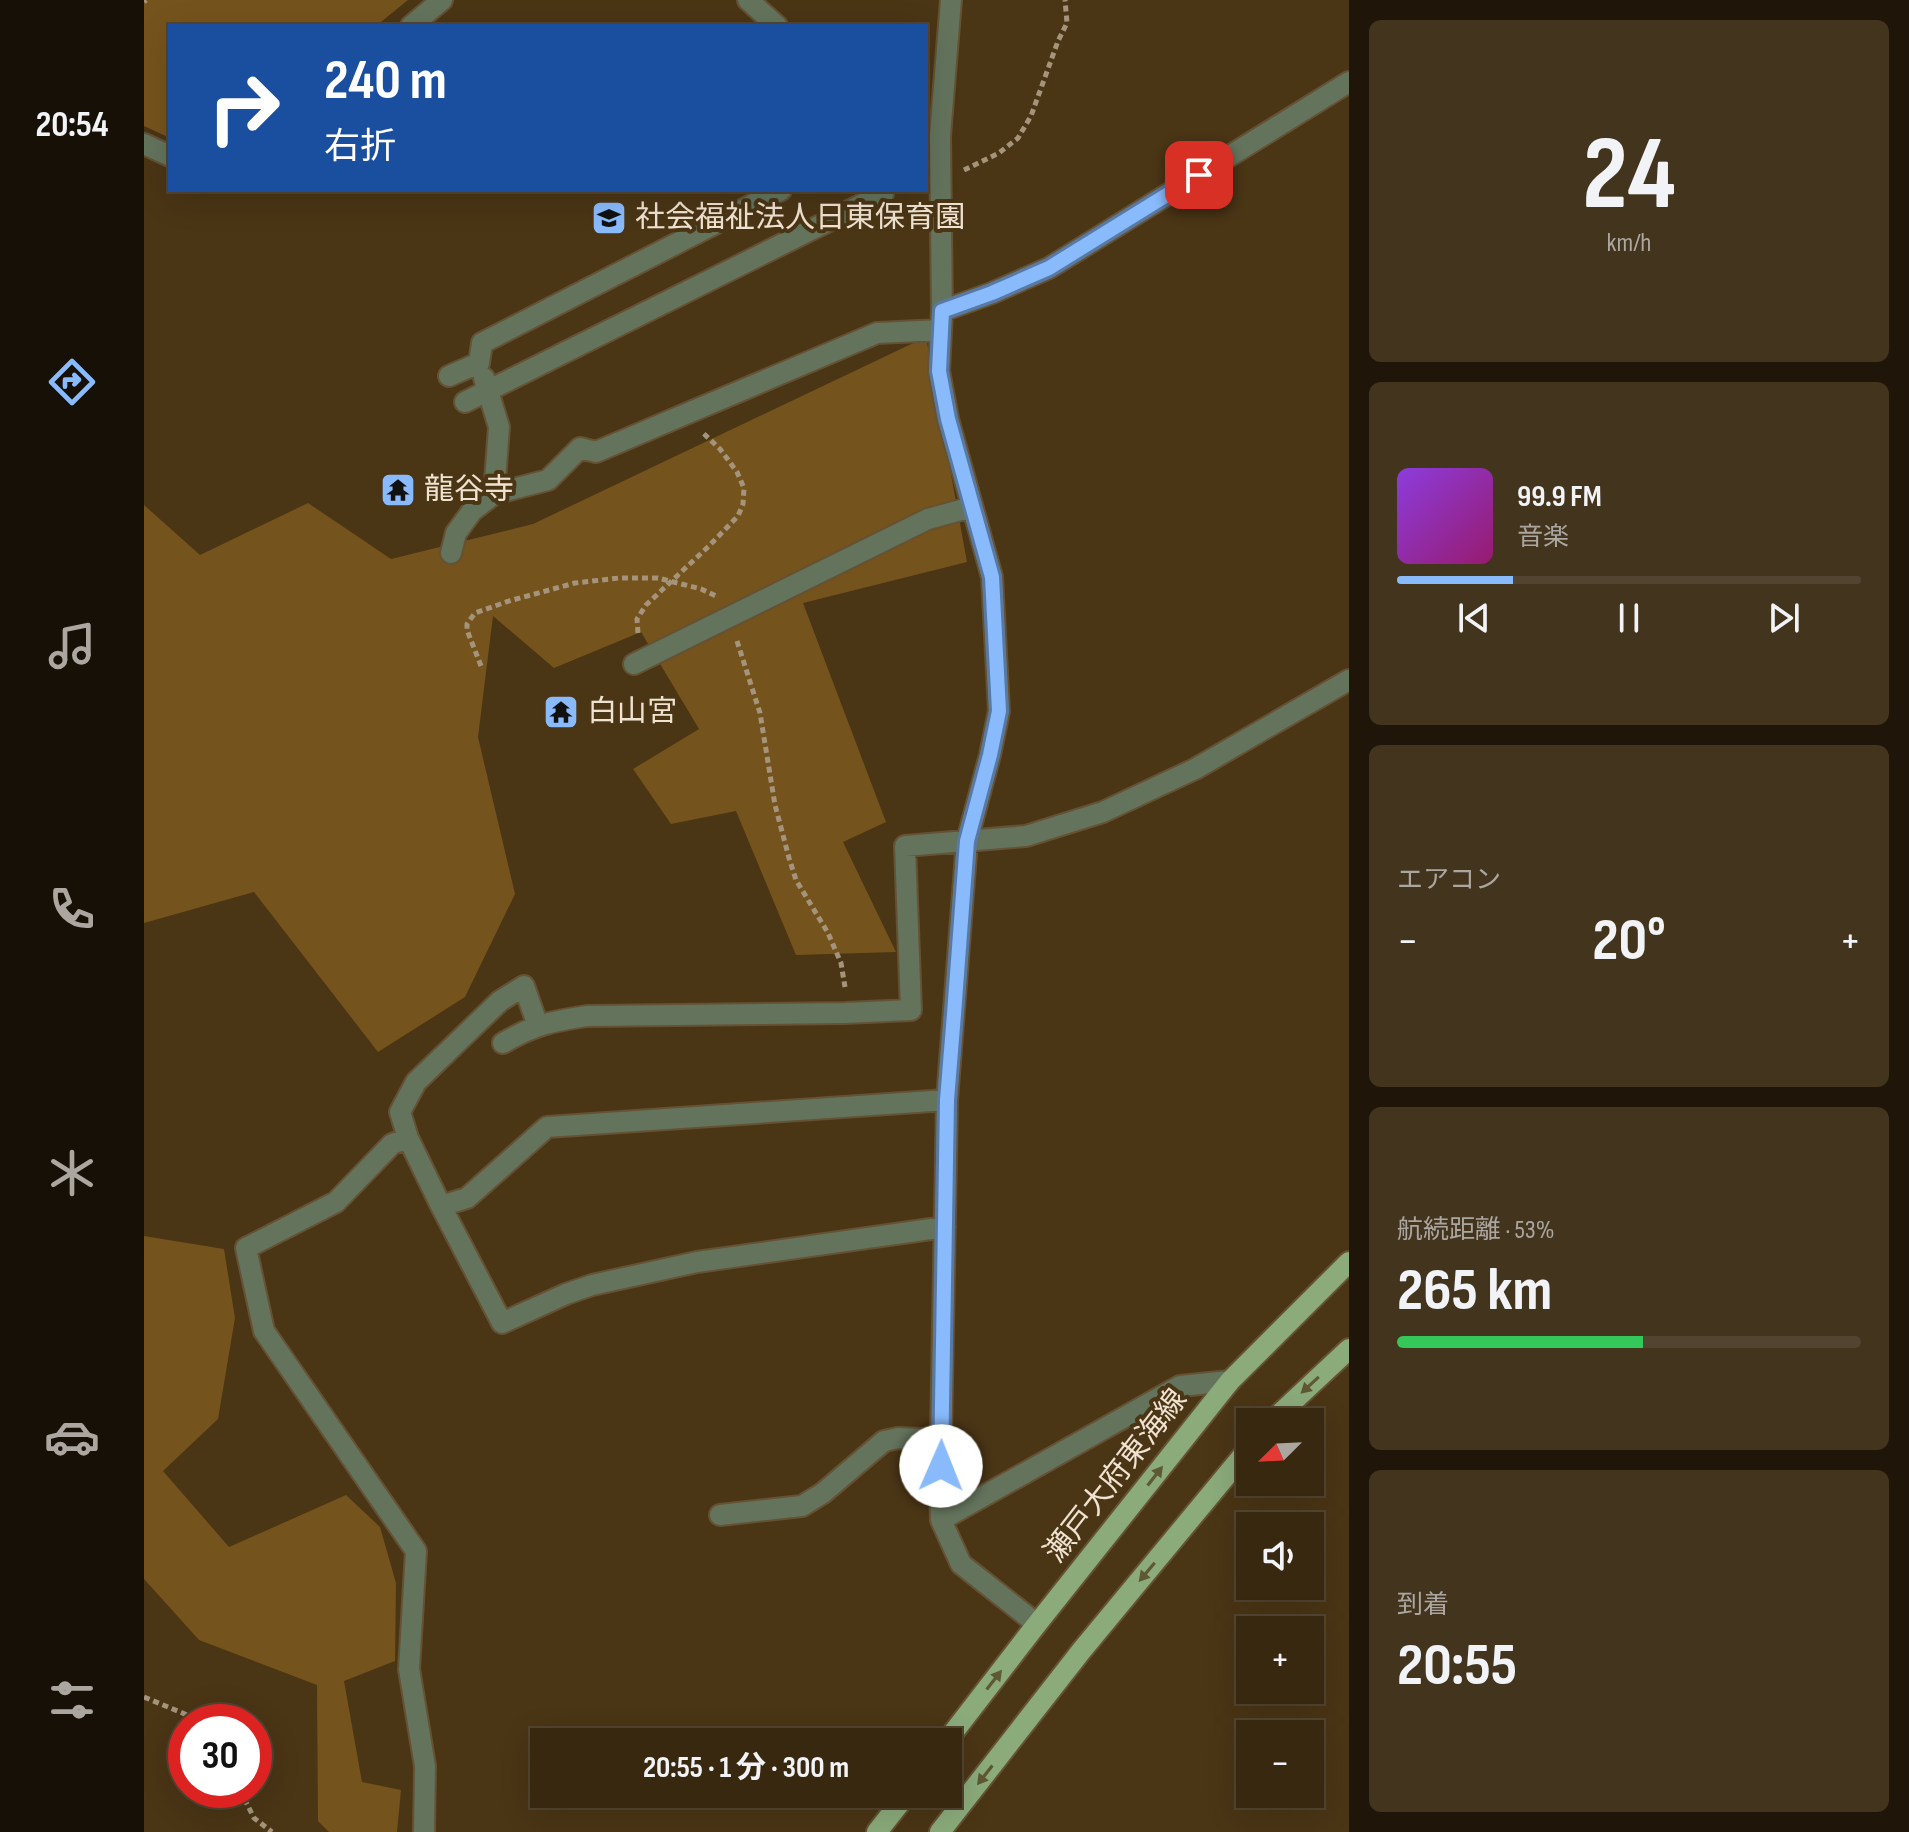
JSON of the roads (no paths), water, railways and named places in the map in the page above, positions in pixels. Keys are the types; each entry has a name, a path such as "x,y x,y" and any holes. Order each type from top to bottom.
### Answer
{"main road":[{"name":"瀬戸大府東海線","path":"957,1728 1230,1381 1349,1262"},
{"path":"1286,1408 1349,1349"},
{"path":"940,1832 1082,1650 1236,1464"},
{"path":"877,1832 896,1808"}],"street":[{"path":"413,24 442,0"},
{"path":"748,0 775,24"},
{"path":"951,0 933,135 941,179 939,371 948,419 992,577 999,711 967,841 947,1100 941,1520 961,1564 1037,1624"},
{"path":"451,553 456,533 472,511 494,494 548,480 580,448 596,452 877,333 941,321 992,293 1049,268 1349,82"},
{"path":"144,144 168,155"},
{"path":"494,494 499,427 479,363 482,343 777,192"},
{"path":"465,402 883,192"},
{"path":"449,376 479,363"},
{"path":"641,661 928,519 972,507"},
{"path":"503,1043 525,1030 551,1021 587,1016 911,1010 905,846 1026,836 1103,812 1195,769 1349,680"},
{"path":"538,1026 524,986 500,1001 416,1082 400,1112 408,1138 502,1323 592,1285 697,1262 945,1227"},
{"path":"441,1206 467,1198 547,1127 947,1100"},
{"path":"408,1138 392,1144 336,1202 246,1248 264,1331 416,1551 409,1669 425,1766 424,1832"},
{"path":"941,1520 1180,1386 1230,1381"},
{"path":"720,1515 802,1506 823,1493 884,1441 898,1438 941,1440"}],"place":[{"name":"社会福祉法人日東保育園","path":"609,218"},
{"name":"龍谷寺","path":"398,490"},
{"name":"白山宮","path":"561,712"}]}
